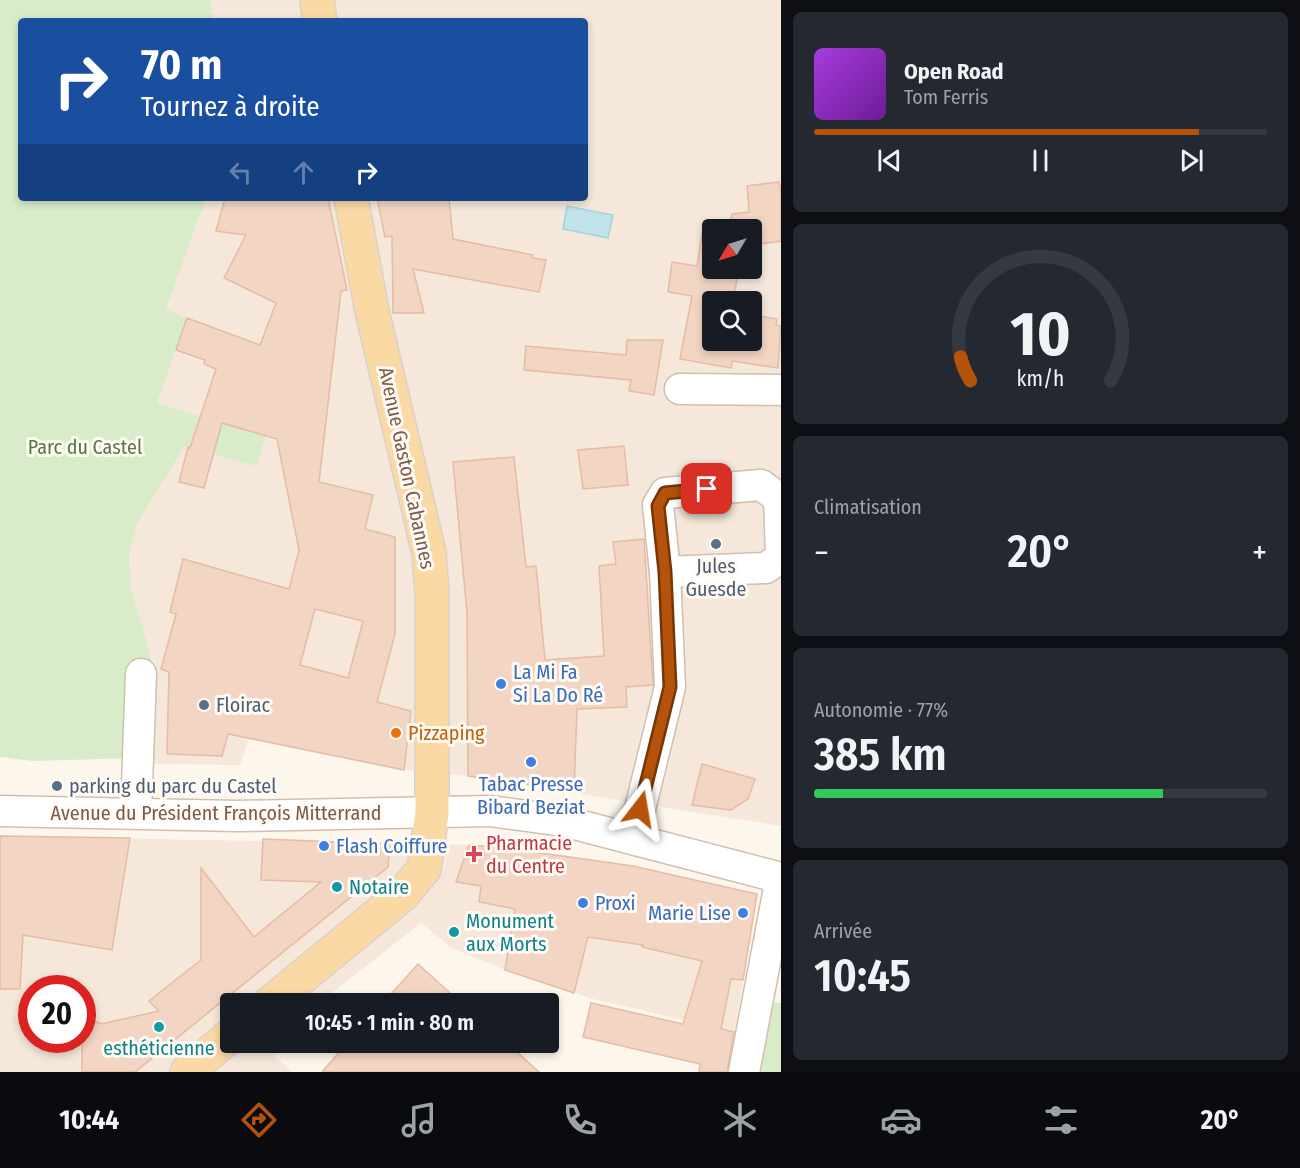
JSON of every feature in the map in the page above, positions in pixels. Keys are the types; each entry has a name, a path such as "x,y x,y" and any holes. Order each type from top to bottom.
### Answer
{"main road":[{"path":"317,0 320,18"},
{"name":"Avenue Gaston Cabannes","path":"283,993 417,880 427,858 432,813 432,592 429,553 372,311 352,201"},
{"path":"187,1072 220,1044"}],"street":[{"path":"680,389 781,390"},
{"path":"627,836 640,809 670,687 665,572 658,506 665,493 761,484 779,498 781,556 766,568 665,572"},
{"path":"136,813 141,674"},
{"name":"Avenue du Président François Mitterrand","path":"0,811 334,816 490,811 562,820 781,878"},
{"path":"744,1072 781,878"}],"shaded area":[{"path":"210,0 781,0 781,826 468,776 404,770 249,738 240,765 148,764 155,671 131,588 129,556 136,526 185,446 214,453 266,437 156,404 187,318 165,310 205,201 588,201 588,18 213,18"},
{"path":"0,836 472,845 757,894 735,1032 593,999 505,970 452,948 421,923 332,993 220,993 220,1053 271,1053 292,1072 0,1072"}],"green space":[{"name":"Parc du Castel","path":"0,0 210,0 213,18 18,18 18,201 205,201 166,309 187,318 157,403 266,436 256,466 185,446 136,526 129,556 131,588 155,671 137,758 33,761 0,757"},
{"path":"767,1002 781,1003 781,1072 754,1072"}],"water":[{"path":"567,206 613,215 608,238 563,229"}],"building":[{"path":"779,182 781,241 762,244 762,219 731,219 732,214 749,212 747,186"},
{"path":"224,201 329,201 347,290 341,291 319,482 373,495 365,529 395,537 395,634 377,702 411,711 404,770 228,734 222,756 167,754 169,672 161,669 176,614 170,612 183,559 289,589 299,550 277,439 222,423 204,488 179,482 188,447 190,448 216,369 204,364 205,360 176,350 187,318 260,345 276,303 224,278 246,235 216,231","holes":["315,609 363,621 348,678 300,665"]},
{"path":"378,201 449,201 453,239 533,255 532,258 546,260 539,292 413,269 424,313 393,313 392,236 385,237"},
{"path":"702,234 702,279 737,279 735,291 702,291 702,351 762,351 762,317 777,319 776,325 781,326 778,368 732,361 731,368 680,359 692,296 668,292 672,262 697,266"},
{"path":"627,340 663,340 654,395 629,391 631,380 524,370 526,346 626,355"},
{"path":"624,446 628,485 583,489 578,450"},
{"path":"514,457 526,567 536,566 545,660 604,656 599,566 616,564 613,542 644,539 653,685 626,687 627,707 577,709 574,791 468,776 467,613 453,462"},
{"path":"702,764 755,779 748,799 731,810 692,805"},
{"path":"0,836 130,838 112,950 23,935 18,989 0,989"},
{"path":"263,839 390,844 388,867 232,993 220,993 220,1003 135,1072 82,1072 82,1053 96,1053 96,1022 101,1024 159,1011 149,1001 201,960 201,868 254,937 321,882 261,880"},
{"path":"469,845 507,848 633,866 757,894 743,980 731,979 721,1029 734,1032 727,1072 699,1072 700,1064 583,1037 591,1003 683,1024 702,961 642,947 643,945 588,937 574,993 505,970 515,909 479,902 481,886 456,882"},
{"path":"418,964 450,993 392,993"},
{"path":"338,1053 518,1053 539,1072 322,1072"}],"place":[{"name":"Jules Guesde","path":"716,544"},
{"name":"La Mi Fa Si La Do Ré","path":"501,684"},
{"name":"Floirac","path":"204,705"},
{"name":"Pizzaping","path":"396,733"},
{"name":"Tabac Presse Bibard Beziat","path":"531,762"},
{"name":"parking du parc du Castel","path":"57,786"},
{"name":"Flash Coiffure","path":"324,846"},
{"name":"Pharmacie du Centre","path":"474,854"},
{"name":"Notaire","path":"337,887"},
{"name":"Proxi","path":"583,903"},
{"name":"Marie Lise","path":"743,913"},
{"name":"Monument aux Morts","path":"454,932"},
{"name":"esthéticienne","path":"159,1027"}],"route":[{"path":"640,809 670,687 665,572 658,506 665,493 707,489"}]}
